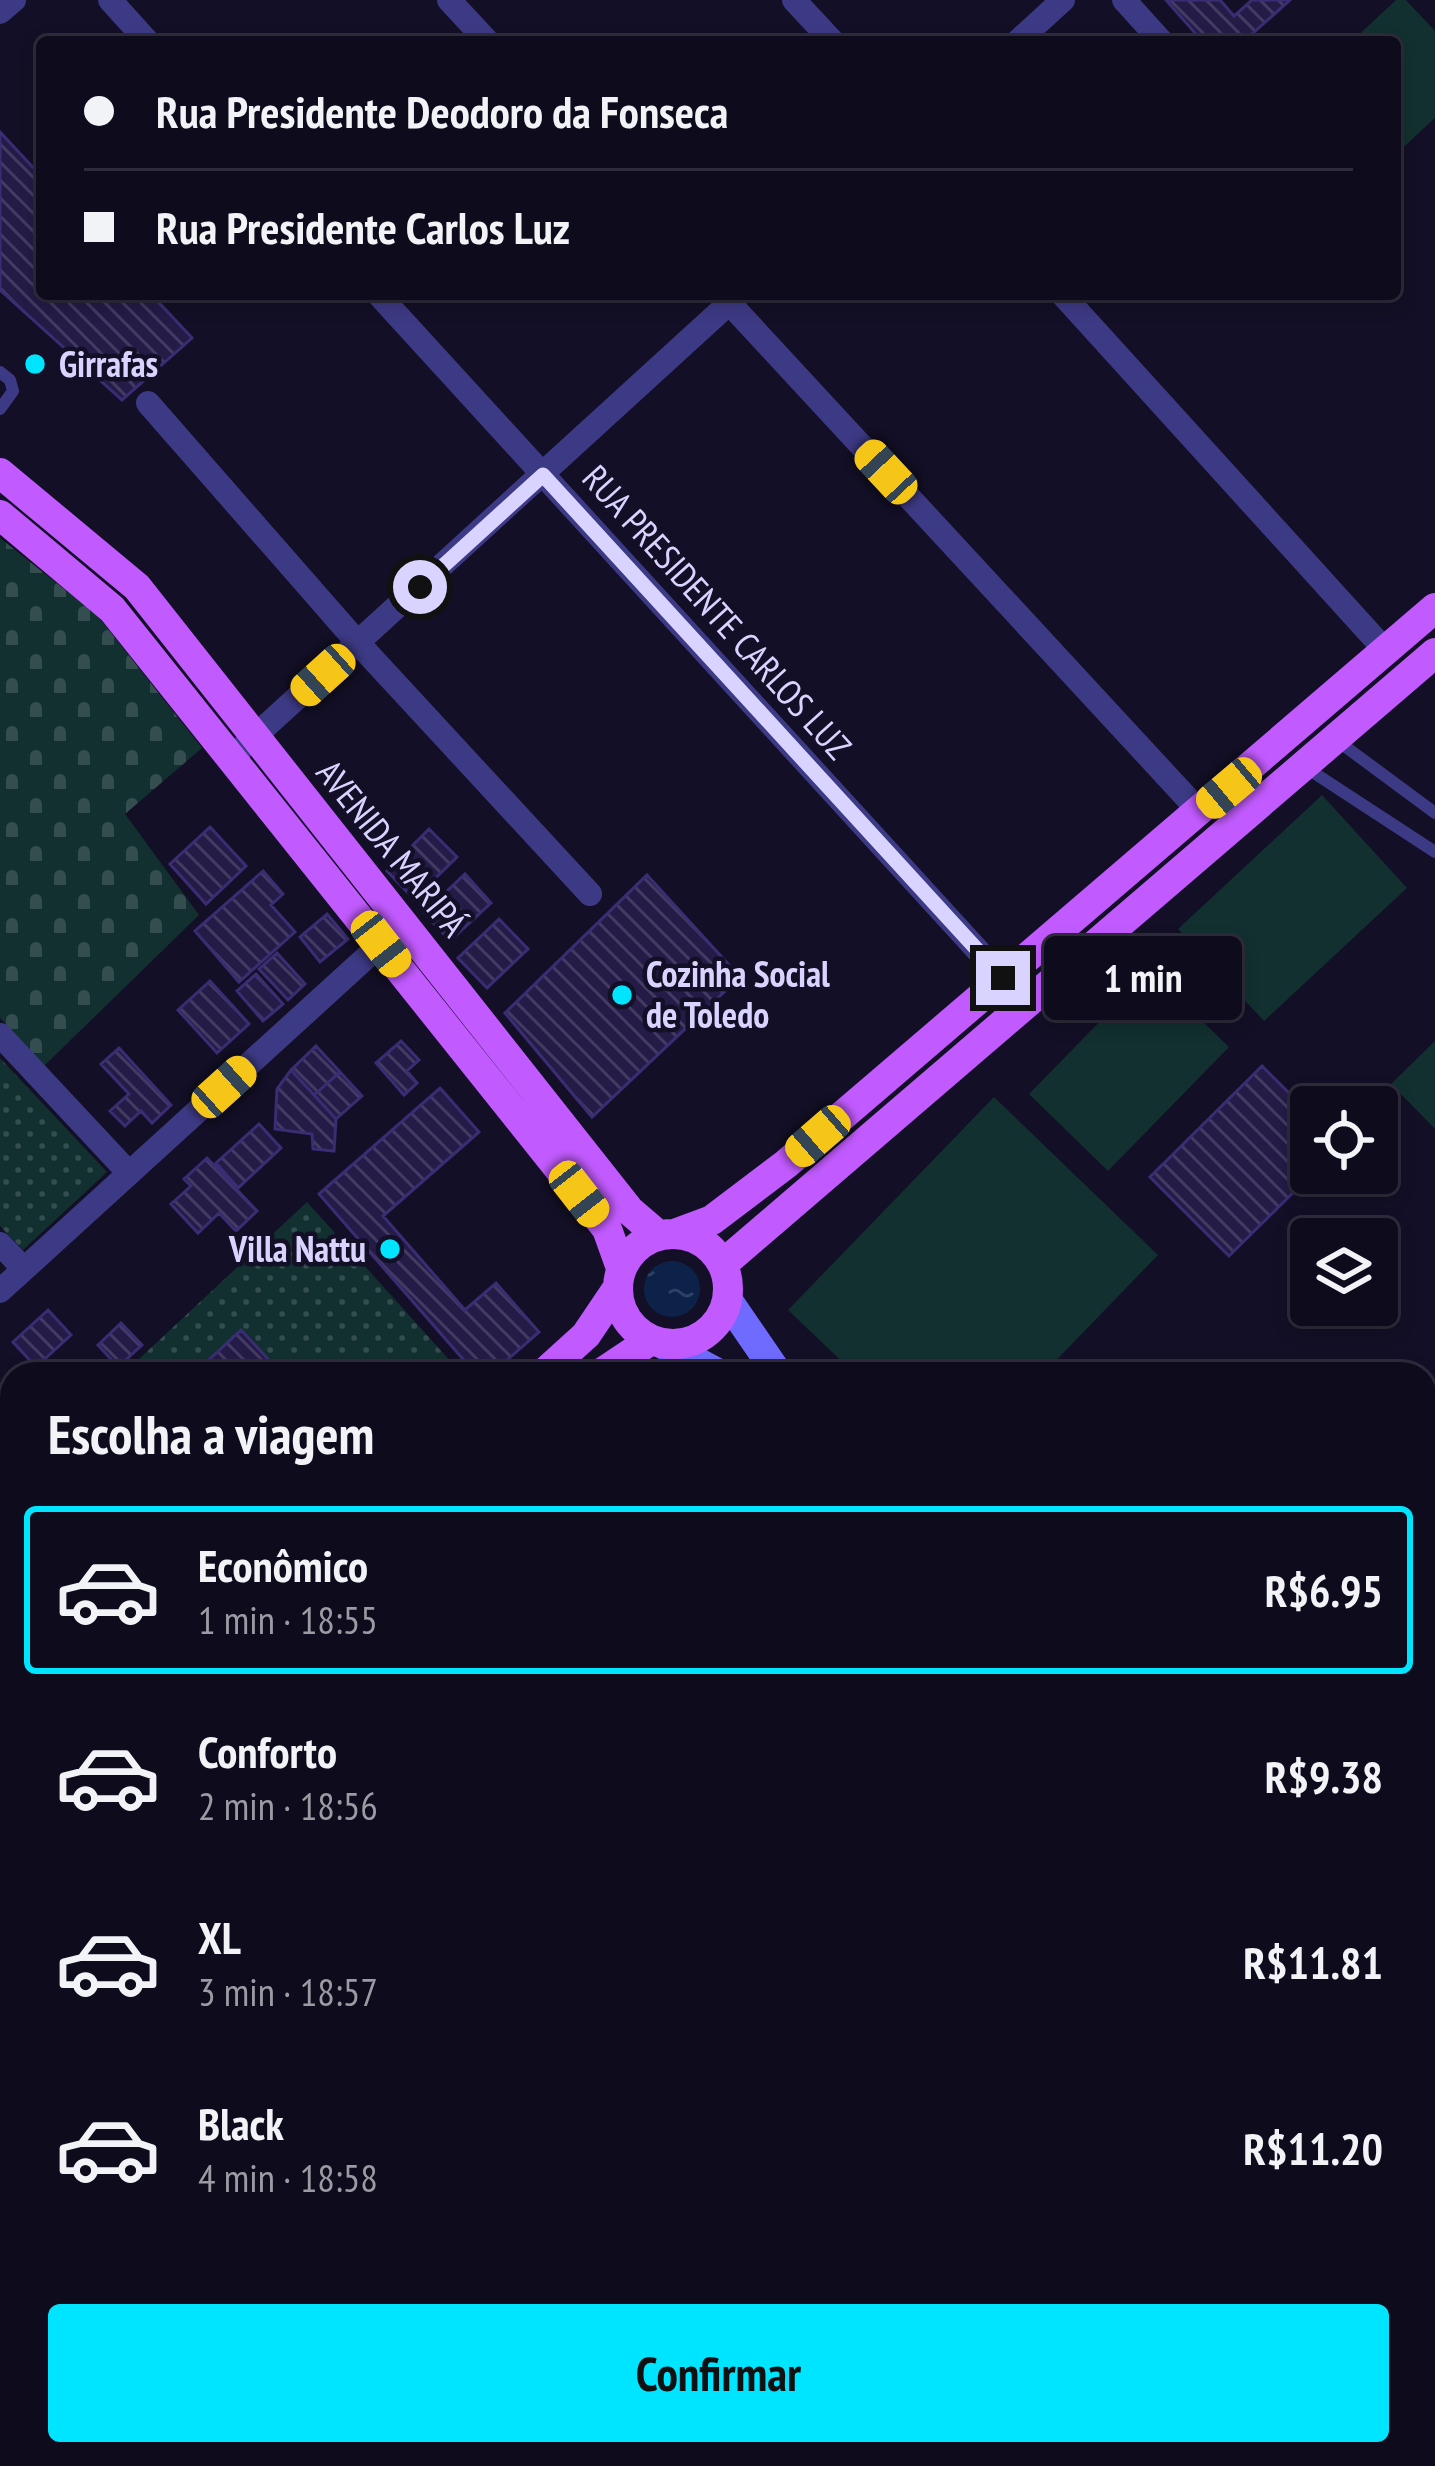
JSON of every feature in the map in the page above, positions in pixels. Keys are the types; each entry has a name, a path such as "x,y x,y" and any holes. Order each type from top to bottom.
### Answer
{"main road":[{"name":"AVENIDA MARIPÁ","path":"0,473 137,587 381,944 452,1008"},
{"name":"AVENIDA MARIPÁ","path":"0,515 112,609 243,747 480,1044 607,1229 619,1279"},
{"path":"556,1362 586,1335 630,1254 667,1234 712,1220 786,1164 1385,650 1430,635"},
{"path":"723,1264 1335,739 1430,635"},
{"path":"1194,817 1210,846"},
{"name":"AVENIDA MARIPÁ","path":"480,1044 630,1211 667,1234"},
{"path":"621,1362 657,1342 697,1340 722,1317 728,1301 723,1264 696,1238 667,1234"},
{"path":"619,1279 626,1319 695,1362"},
{"path":"728,1301 770,1362"}],"street":[{"path":"0,12 14,0"},
{"path":"110,0 143,36"},
{"path":"449,0 482,36"},
{"path":"794,0 827,36"},
{"path":"1024,36 1063,0"},
{"path":"1124,0 1157,36"},
{"name":"RUA PRESIDENTE CARLOS LUZ","path":"383,300 1003,978"},
{"path":"243,747 543,475 727,300"},
{"path":"733,300 1194,817"},
{"path":"1066,300 1385,650"},
{"path":"148,403 358,643 590,894"},
{"path":"0,1291 381,944"},
{"path":"0,1035 129,1173"},
{"path":"0,1244 24,1269"}],"lane":[{"path":"0,372 10,380 13,391 0,409"},
{"path":"1335,739 1435,813"},
{"path":"1304,766 1435,852"}],"green space":[{"path":"1396,0 1406,0 1435,31 1435,118 1401,149 1401,36 1357,36"},
{"path":"0,538 97,615 202,748 125,814 199,915 44,1066 0,1018"},
{"path":"1322,795 1407,888 1264,1021 1178,929"},
{"path":"1150,970 1229,1047 1108,1171 1029,1094"},
{"path":"1435,1041 1435,1129 1398,1086 1391,1084"},
{"path":"0,1058 107,1172 23,1250 0,1226"},
{"path":"994,1097 1158,1255 1055,1362 842,1362 788,1310"},
{"path":"307,1202 451,1362 136,1362"}],"water":[{"path":"672,1261 692,1269 700,1289 692,1309 672,1317 652,1309 644,1289 652,1269"}],"building":[{"path":"1166,0 1220,0 1234,16 1252,0 1290,0 1250,36 1198,36"},
{"path":"0,132 36,171 36,300 157,300 192,338 122,400 0,290"},
{"path":"210,827 246,866 206,904 170,864"},
{"path":"429,829 457,857 414,899 387,871"},
{"path":"263,871 283,894 271,905 295,932 239,982 195,931"},
{"path":"465,874 491,903 450,941 424,913"},
{"name":"Cozinha Social de Toledo","path":"647,875 740,977 592,1117 505,1013"},
{"path":"327,914 348,939 320,962 300,937"},
{"path":"499,919 528,949 487,988 458,958"},
{"path":"277,953 305,984 288,1000 259,969"},
{"path":"256,974 283,1004 263,1021 237,991"},
{"path":"210,981 249,1024 217,1053 178,1010"},
{"path":"401,1041 419,1060 407,1071 417,1083 404,1095 376,1063"},
{"path":"316,1046 340,1072 314,1095 291,1070"},
{"path":"119,1048 171,1105 152,1123 141,1111 125,1126 110,1111 129,1094 101,1064"},
{"path":"1262,1066 1290,1094 1292,1194 1229,1256 1150,1177"},
{"path":"291,1070 336,1119 334,1151 313,1149 312,1134 275,1129 277,1089"},
{"path":"340,1072 362,1096 336,1119 314,1095"},
{"name":"Villa Nattu","path":"440,1088 479,1132 383,1216 465,1310 496,1283 539,1332 505,1362 466,1362 319,1194"},
{"path":"259,1124 281,1148 238,1188 216,1163"},
{"path":"207,1158 257,1211 236,1231 219,1213 198,1233 171,1204 191,1186 184,1179"},
{"path":"48,1310 71,1335 41,1362 31,1362 13,1342"},
{"path":"121,1323 142,1345 123,1362 113,1362 98,1345"},
{"path":"241,1330 268,1359 265,1362 207,1362"}],"place":[{"name":"Girrafas","path":"35,364"},
{"name":"Cozinha Social de Toledo","path":"622,995"},
{"name":"Villa Nattu","path":"390,1249"}],"route":[{"path":"420,587 543,475 1003,978"}]}
